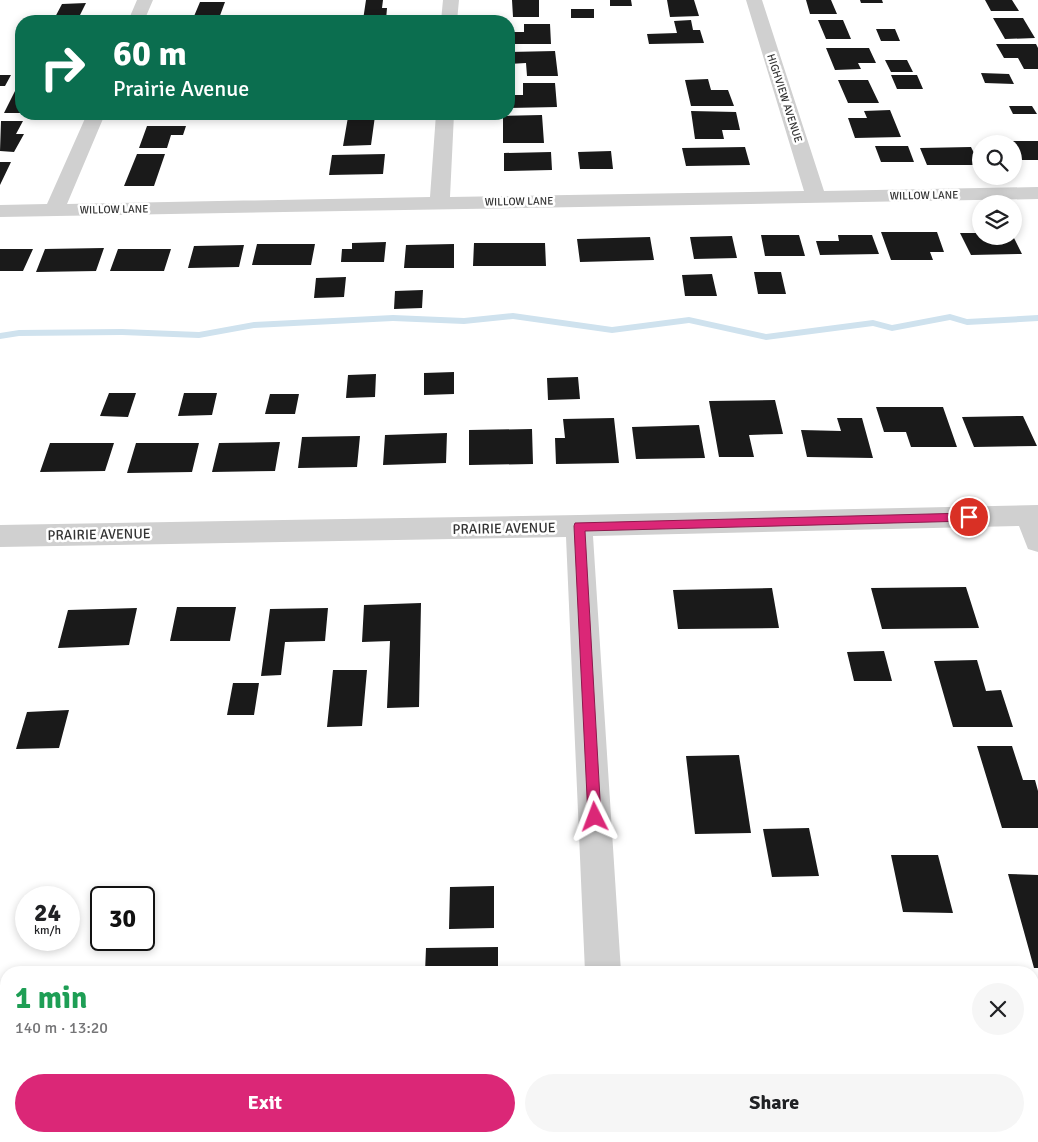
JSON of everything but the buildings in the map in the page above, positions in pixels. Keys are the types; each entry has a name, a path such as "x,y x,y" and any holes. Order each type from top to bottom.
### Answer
{"street":[{"path":"139,15 145,0"},
{"path":"450,0 450,15"},
{"name":"HIGHVIEW AVENUE","path":"754,0 816,196"},
{"path":"54,210 93,120"},
{"path":"440,202 445,120"},
{"name":"WILLOW LANE","path":"0,211 1038,193"},
{"path":"1033,515 1038,541"},
{"name":"PRAIRIE AVENUE","path":"0,536 579,526 1033,515"},
{"path":"579,526 603,966"}],"waterway":[{"path":"0,336 19,333 122,332 199,335 254,325 393,318 464,321 513,316 612,330 689,320 766,337 873,323 892,328 950,317 967,322 1038,318"}],"route":[{"path":"595,817 579,526 969,517"}]}
